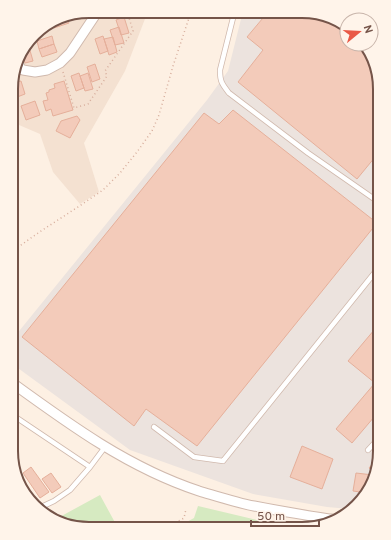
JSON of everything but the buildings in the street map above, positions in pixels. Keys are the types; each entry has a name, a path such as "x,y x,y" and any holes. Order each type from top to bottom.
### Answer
{"street":[{"path":"21,67 35,72 46,70 60,62 70,53 93,18"},
{"path":"18,387 68,423 105,447 152,472 198,490 254,506 325,518"}],"lane":[{"path":"233,18 220,70 222,85 229,93 308,154 373,198"},
{"path":"154,427 194,457 224,461 373,275"},
{"path":"18,419 90,467"},
{"path":"368,450 373,445"},
{"path":"44,506 70,490 105,447"}],"path":[{"path":"60,62 74,108 88,104 107,76 105,71 133,32 129,18"},
{"path":"18,247 103,190 120,173 137,152 152,131 159,115 188,18"},
{"path":"177,522 184,518 186,509"}],"shaded area":[{"path":"145,18 125,71 84,143 99,192 80,204 53,172 40,134 18,125 18,89 20,71 25,58 39,39 58,25 75,19"},
{"path":"242,18 302,18 320,20 339,29 339,52 362,52 371,71 373,89 373,456 372,465 366,482 355,498 343,508 253,494 130,450 18,368 18,332 207,100 228,71"}],"green space":[{"path":"100,495 115,522 89,522 71,520 61,516"},
{"path":"198,506 265,522 187,522 194,518"}]}
